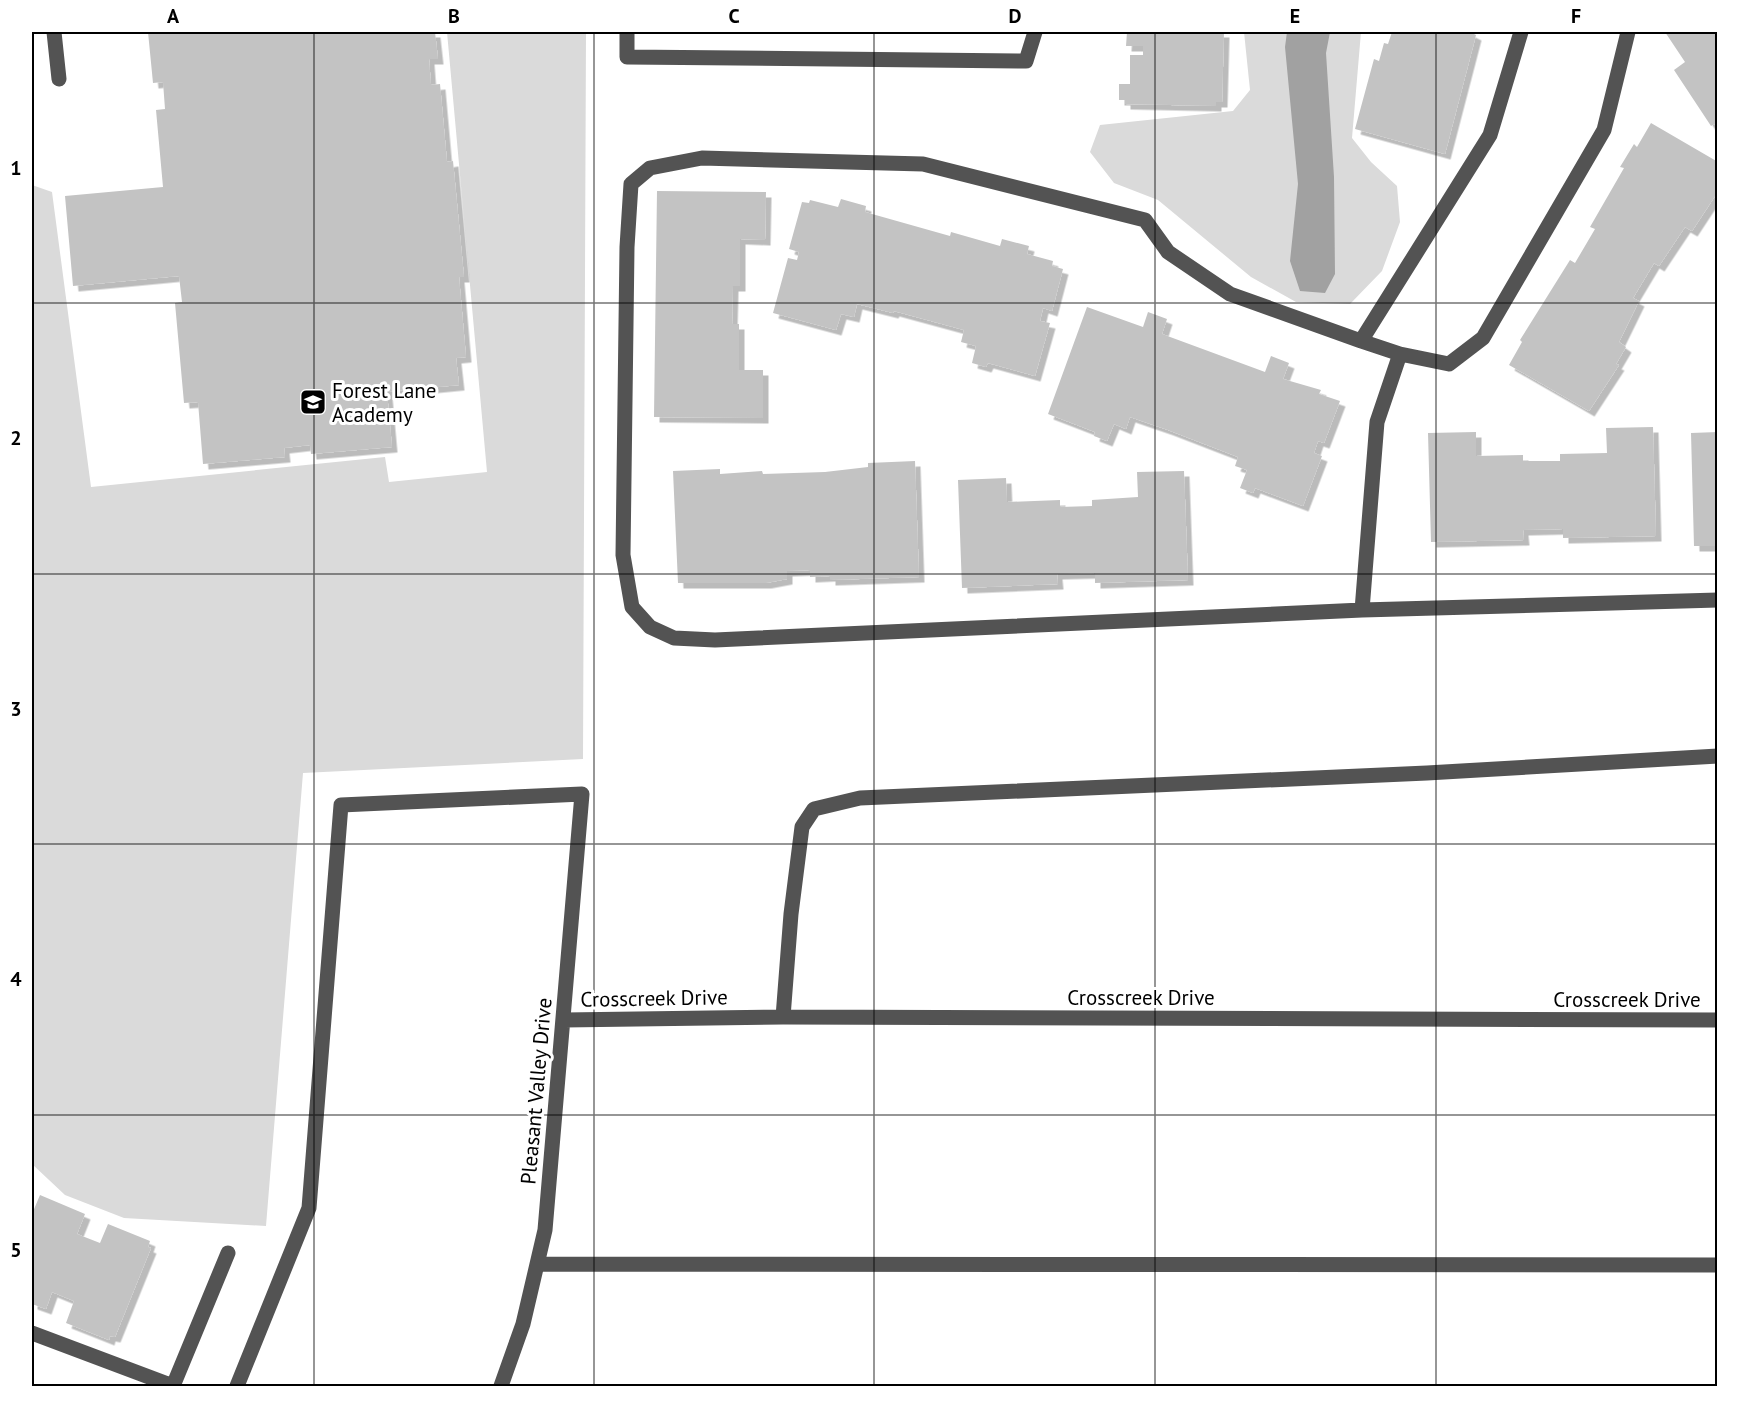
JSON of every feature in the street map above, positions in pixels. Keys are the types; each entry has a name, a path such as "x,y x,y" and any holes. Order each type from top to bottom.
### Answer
{"street":[{"path":"54,32 59,79"},
{"path":"627,32 627,57 1014,61 1026,61 1035,32"},
{"path":"1361,341 1490,135 1521,32"},
{"path":"1628,32 1604,130 1483,338 1449,364 1400,354 1230,294 1168,252 1145,220 923,164 702,158 650,168 631,184 627,247 623,555 632,607 650,627 674,638 715,640 1362,610 1718,600"},
{"path":"1362,610 1377,422 1400,354"},
{"path":"783,1017 791,914 802,827 814,809 860,798 1427,773 1718,756"},
{"name":"Pleasant Valley Drive","path":"237,1386 309,1208 341,805 582,794 545,1230 523,1324 501,1386"},
{"name":"Crosscreek Drive","path":"564,1020 783,1017 1718,1020"},
{"path":"32,1333 173,1386 228,1253"},
{"path":"537,1264 1718,1265"}],"shaded area":[{"name":"Forest Lane Academy","path":"447,32 586,32 583,759 303,773 266,1226 124,1218 65,1195 32,1164 32,185 52,192 91,487 385,457 389,482 487,472"},
{"path":"1244,32 1361,32 1352,138 1371,162 1397,186 1400,222 1382,271 1350,304 1296,302 1251,277 1158,200 1114,183 1090,152 1100,125 1233,111 1250,90"},
{"path":"1287,32 1330,32 1326,53 1334,177 1335,274 1325,293 1300,291 1290,261 1298,184 1285,47"}],"building":[{"path":"148,32 435,32 438,59 429,59 431,85 440,84 447,162 453,161 464,277 459,277 466,357 456,358 459,385 387,392 392,447 311,454 310,445 284,448 285,457 203,464 198,402 184,403 175,303 182,302 179,276 73,286 65,196 163,187 156,110 165,109 163,82 153,83"},
{"path":"1127,32 1224,32 1222,102 1216,102 1216,106 1125,104 1125,100 1119,100 1119,84 1130,84 1130,55 1143,55 1143,46 1126,46"},
{"path":"1392,32 1470,32 1476,35 1445,154 1355,129 1374,59 1379,61 1384,43 1388,44"},
{"path":"1665,32 1718,32 1718,122 1711,126 1674,70 1685,62"},
{"path":"1651,123 1718,162 1717,193 1692,231 1685,227 1659,266 1654,263 1633,298 1639,301 1619,342 1626,347 1616,364 1619,365 1589,411 1509,365 1522,342 1520,340 1570,260 1575,263 1595,229 1590,227 1624,168 1620,167 1634,144 1637,147"},
{"path":"657,191 766,192 765,240 740,239 740,286 733,286 732,324 739,324 739,370 763,370 763,418 654,417"},
{"path":"841,199 866,206 865,212 950,236 951,232 1000,246 1002,239 1029,246 1027,254 1053,261 1052,266 1063,269 1052,311 1043,308 1040,321 1050,323 1035,376 988,363 986,367 972,363 976,346 961,342 964,330 894,311 893,313 857,304 854,317 841,314 836,330 773,313 788,258 797,260 799,252 789,249 802,202 809,203 810,200 838,207"},
{"path":"1087,307 1143,327 1148,312 1167,319 1162,334 1265,372 1271,356 1289,363 1283,379 1321,390 1319,394 1340,401 1324,443 1318,441 1314,453 1322,456 1303,506 1255,488 1253,493 1240,488 1247,470 1235,466 1238,457 1168,430 1130,417 1126,429 1114,424 1107,441 1094,436 1095,432 1048,414"},
{"path":"1653,427 1656,536 1563,538 1563,529 1523,530 1524,540 1431,542 1428,433 1476,432 1476,456 1523,455 1523,461 1560,461 1560,454 1607,453 1606,428"},
{"path":"1718,432 1718,546 1694,546 1691,433"},
{"path":"915,461 919,577 830,580 830,576 810,577 810,570 787,571 787,579 766,583 678,583 673,471 720,469 720,474 762,471 763,474 825,472 868,467 868,463"},
{"path":"1184,471 1188,580 1095,583 1095,573 1057,574 1058,584 962,588 958,480 1006,478 1007,502 1060,500 1060,507 1092,506 1092,500 1138,497 1137,472"},
{"path":"40,1195 85,1214 77,1234 100,1243 108,1224 150,1241 148,1247 151,1248 115,1337 110,1336 109,1340 66,1323 74,1301 52,1292 46,1309 32,1304 32,1214"}],"place":[{"name":"Forest Lane Academy","path":"313,402"}]}
